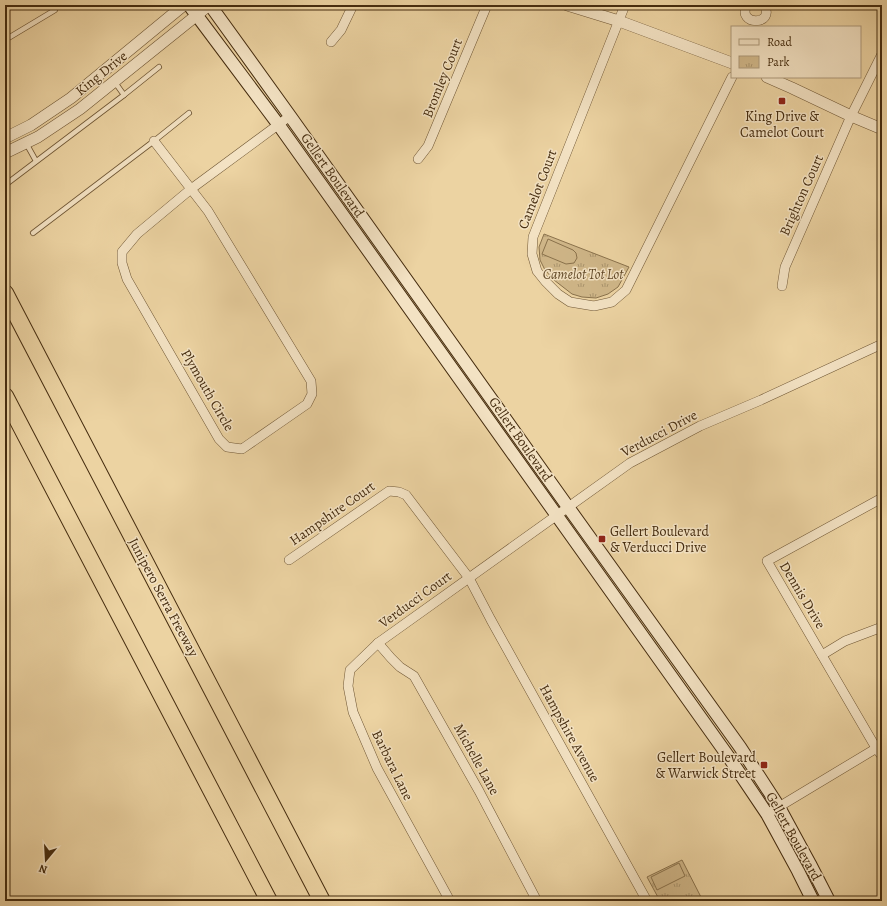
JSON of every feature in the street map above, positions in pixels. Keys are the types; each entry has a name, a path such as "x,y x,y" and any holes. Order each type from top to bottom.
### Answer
{"highway":[{"name":"Junipero Serra Freeway","path":"5,293 322,901"},
{"path":"5,396 269,901"}],"main road":[{"name":"Gellert Boulevard","path":"189,5 278,124 728,756 767,814 813,901"},
{"name":"Gellert Boulevard","path":"209,5 290,116 740,747 779,807 829,901"}],"street":[{"name":"King Drive","path":"5,138 31,125 71,98 184,5"},
{"name":"King Drive","path":"5,153 38,137 80,109 209,5"},
{"path":"331,42 341,30 353,5"},
{"name":"Bromley Court","path":"418,159 428,146 487,5"},
{"path":"567,5 619,21 731,63"},
{"name":"Camelot Court","path":"625,5 533,237 532,254 537,271 558,294 570,302 594,306 612,302 626,290 732,78"},
{"path":"747,5 745,11 746,15 752,21 756,22 760,21 765,15 766,11 764,5"},
{"name":"Brighton Court","path":"782,286 785,267 851,116 882,54"},
{"path":"769,78 882,129"},
{"name":"Plymouth Circle","path":"191,189 208,211 311,381 312,394 306,404 242,449 227,447 219,439 128,279 122,263 122,252 137,234 191,189 290,116"},
{"path":"154,141 191,189"},
{"name":"Verducci Drive","path":"468,578 630,463 700,426 882,344"},
{"name":"Hampshire Court","path":"289,560 389,491 399,492 406,495 468,578"},
{"name":"Dennis Drive","path":"882,498 767,561 822,655 879,746 882,756"},
{"name":"Verducci Court","path":"378,643 468,578"},
{"name":"Hampshire Avenue","path":"468,578 647,901"},
{"path":"822,655 845,641 882,627"},
{"name":"Barbara Lane","path":"378,643 350,670 348,686 353,712 377,768 450,901"},
{"name":"Michelle Lane","path":"378,643 400,667 414,676 479,792 537,901"},
{"path":"767,814 879,746"}],"lane":[{"path":"5,40 55,10 56,5"},
{"path":"8,182 159,67"},
{"path":"114,81 124,95"},
{"path":"33,233 189,113"},
{"path":"26,143 36,161"}],"green space":[{"name":"Camelot Tot Lot","path":"544,234 629,267 618,287 608,294 596,298 582,297 572,294 554,280 545,270 540,260 539,247"},
{"path":"548,239 573,250 576,253 577,258 574,263 566,264 542,254"},
{"path":"682,860 703,901 660,901 647,877"},
{"path":"679,863 685,876 657,890 651,877"}],"place":[{"name":"King Drive & Camelot Court","path":"782,101"},
{"name":"Gellert Boulevard & Verducci Drive","path":"602,539"},
{"name":"Gellert Boulevard & Warwick Street","path":"764,765"}]}
